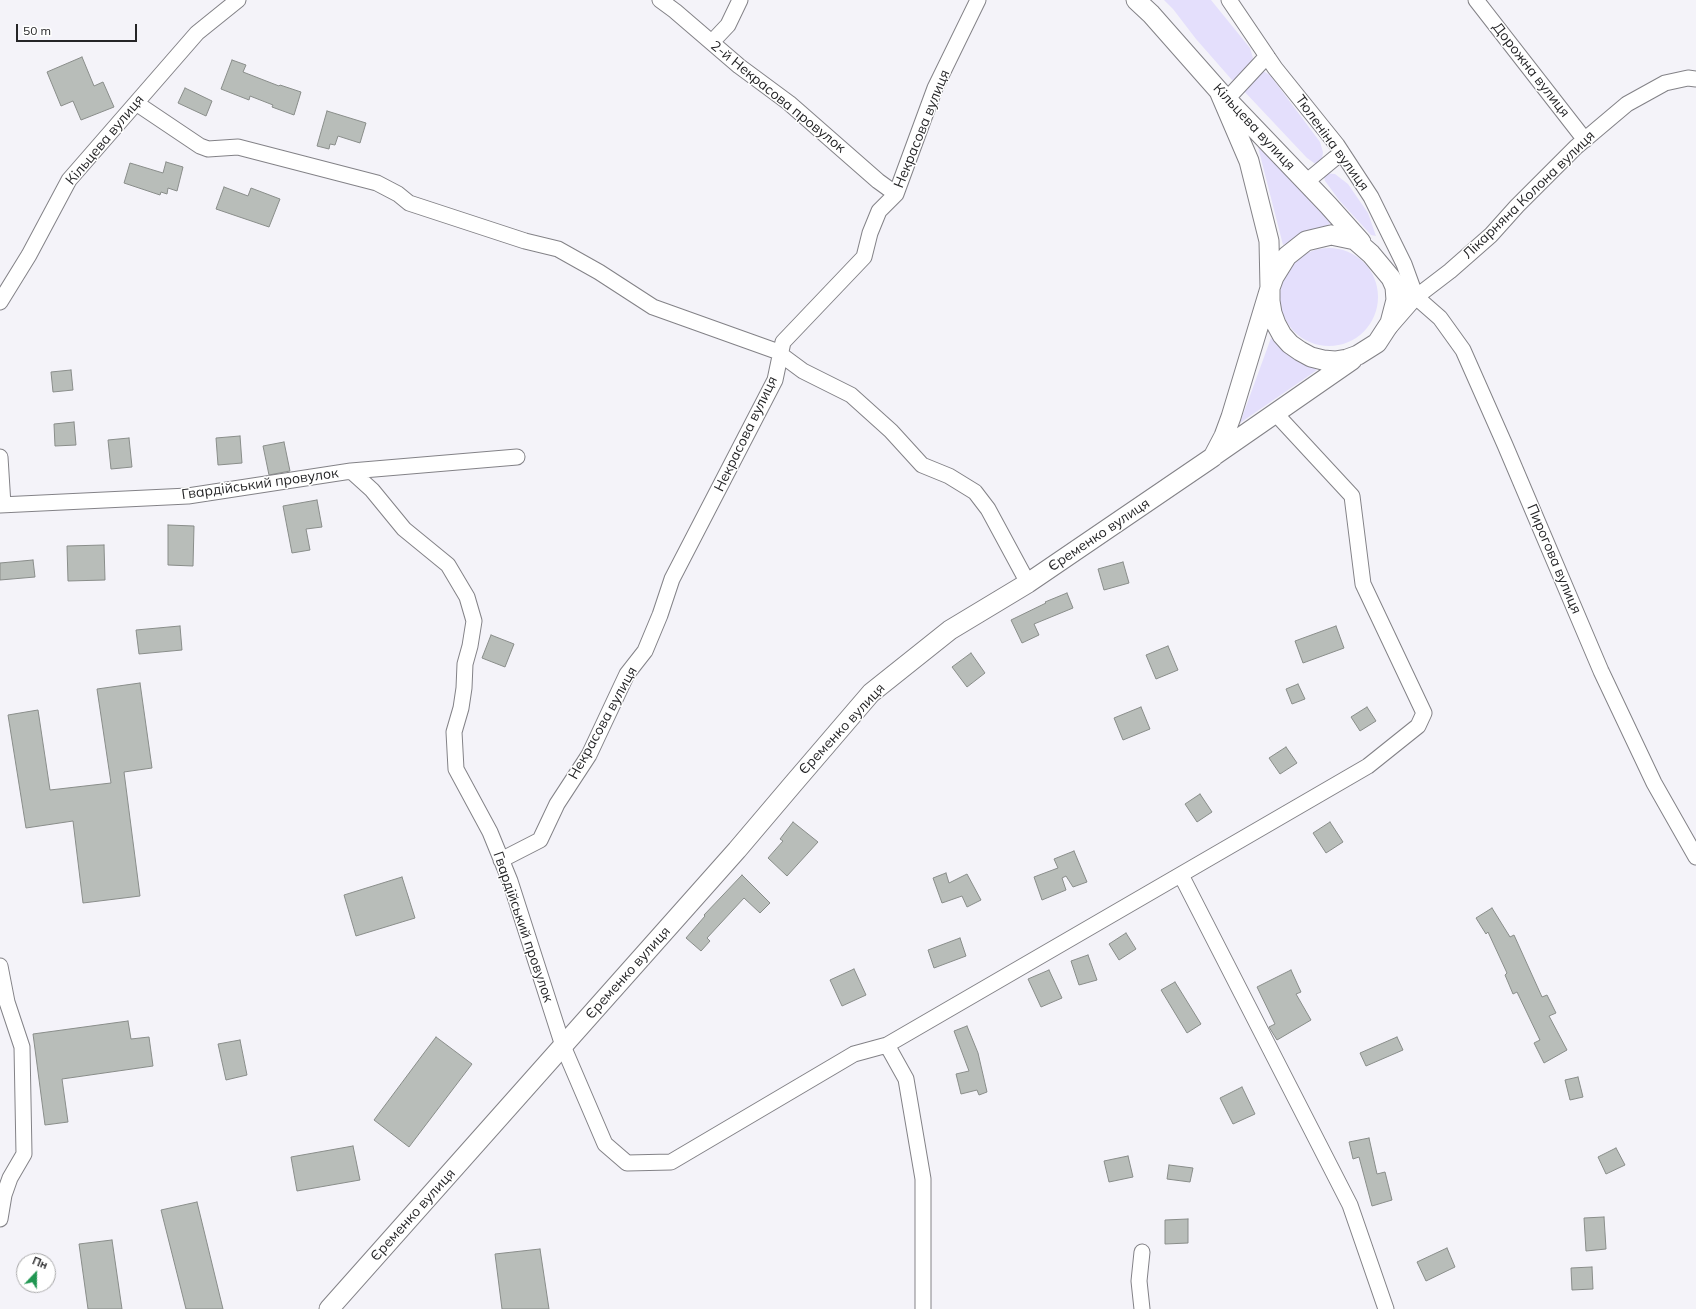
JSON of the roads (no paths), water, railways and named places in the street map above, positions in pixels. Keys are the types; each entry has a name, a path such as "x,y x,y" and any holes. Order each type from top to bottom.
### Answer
{"street":[{"name":"Кільцева вулиця","path":"0,302 29,255 69,180 197,33 238,0"},
{"name":"2-й Некрасова провулок","path":"660,0 739,66 789,103 878,181 896,194"},
{"path":"712,42 728,25 740,0"},
{"name":"Некрасова вулиця","path":"501,860 540,840 557,804 588,755 627,674 645,651 660,615 672,579 775,380 783,342 864,257 870,233 879,211 896,194 935,88 978,0"},
{"name":"Кільцева вулиця","path":"1136,0 1151,14 1223,95 1306,182 1371,254 1391,278 1395,287 1396,300 1392,318 1384,334 1377,343 1358,355 1347,359 1322,360 1305,354 1290,344 1276,324 1272,313 1270,288 1279,266 1286,256 1306,241 1331,236 1343,236 1355,240 1371,254"},
{"name":"Тюленіна вулиця","path":"1229,0 1267,56 1341,153 1371,197 1404,264 1416,297"},
{"name":"Дорожна вулиця","path":"1476,0 1585,140"},
{"path":"1223,95 1267,56"},
{"name":"Лікарняна Колона вулиця","path":"1384,334 1416,297 1450,271 1491,235 1517,206 1585,140 1627,104 1665,83 1692,78"},
{"name":"Єременко вулиця","path":"329,1309 737,850 871,693 950,630 1028,583 1213,457 1232,417 1270,288 1269,241 1249,161 1223,95"},
{"path":"136,103 200,146 208,149 238,147 377,183 398,194 409,203 525,241 558,249 599,272 653,307 776,352 803,371 851,395 891,431 922,465 950,476 975,492 988,509 1028,583"},
{"path":"1306,182 1341,153"},
{"name":"Пирогова вулиця","path":"1391,278 1440,318 1463,350 1601,671 1654,783 1696,857"},
{"path":"1213,457 1358,355"},
{"name":"Гвардійський провулок","path":"1,505 188,496 351,471 372,490 404,529 448,566 467,597 474,621 470,646 465,664 461,708 454,732 456,769 490,832 510,882 563,1046 604,1144 627,1163 671,1162 854,1054 887,1045 1368,766 1418,726 1424,713 1363,584 1352,496 1276,414"},
{"path":"0,457 1,505"},
{"path":"351,471 517,457"},
{"path":"1181,875 1350,1205 1386,1309"},
{"path":"0,966 7,1002 22,1047 24,1154 10,1178 4,1195 0,1219"},
{"path":"887,1045 906,1079 923,1179 923,1309"},
{"path":"1142,1252 1139,1281 1142,1309"}]}
